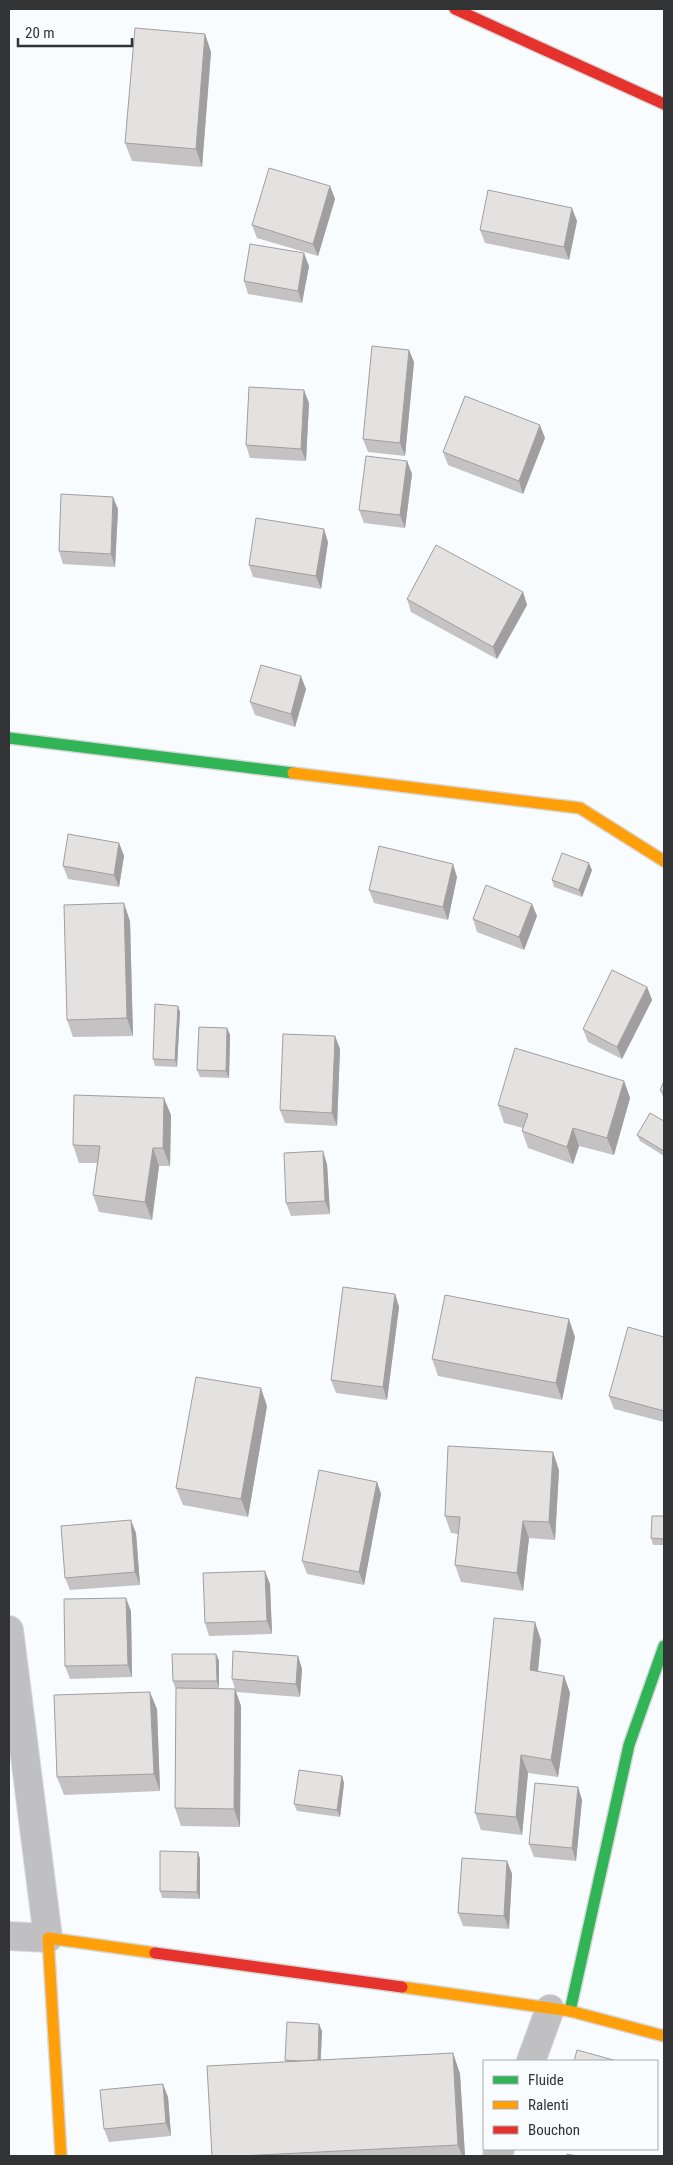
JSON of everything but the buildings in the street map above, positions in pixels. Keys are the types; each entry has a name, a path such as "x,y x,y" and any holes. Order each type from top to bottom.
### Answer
{"street":[{"path":"455,9 664,104"},
{"path":"9,738 580,808 664,861"},
{"path":"9,1630 48,1938 61,2156"},
{"path":"533,2060 560,2010 629,1745 664,1646"},
{"path":"9,1936 48,1938 560,2010 664,2036"}],"traffic: fast":[{"path":"9,738 293,773"},
{"path":"570,2011 629,1745 664,1646"}],"traffic: slow":[{"path":"293,773 580,808 664,861"},
{"path":"61,2156 48,1938 155,1953"},
{"path":"402,1987 570,2011 664,2036"}],"traffic: jam":[{"path":"455,9 664,104"},
{"path":"155,1953 402,1987"}]}
